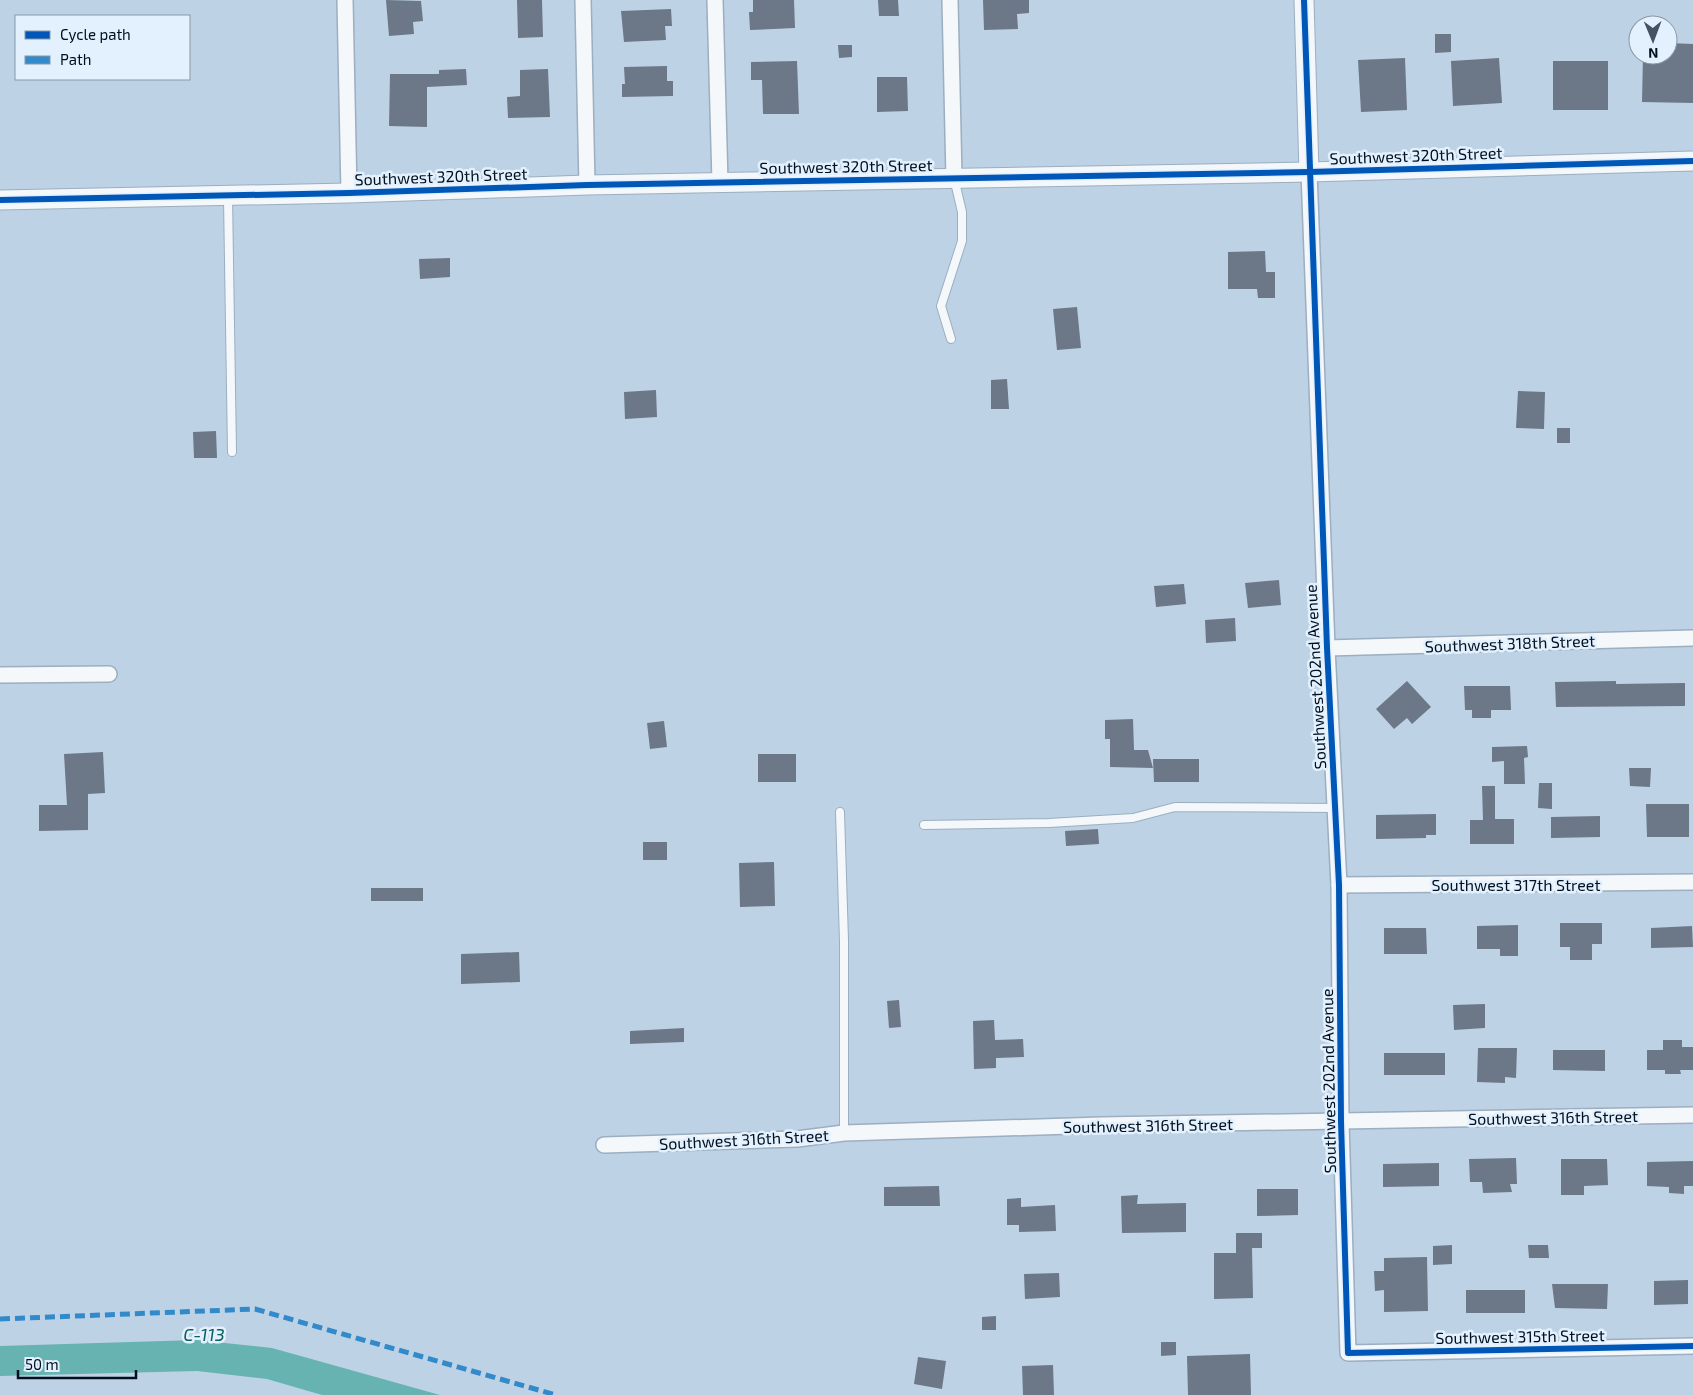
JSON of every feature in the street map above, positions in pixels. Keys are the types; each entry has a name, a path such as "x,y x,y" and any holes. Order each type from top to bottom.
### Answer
{"street":[{"path":"345,0 350,193"},
{"path":"583,0 587,185"},
{"path":"715,0 720,182"},
{"path":"950,0 954,178"},
{"name":"Southwest 202nd Avenue","path":"1304,0 1327,648 1339,885 1341,1122 1348,1353"},
{"name":"Southwest 320th Street","path":"0,200 350,193 720,182 1309,172 1693,161"},
{"name":"Southwest 318th Street","path":"1327,648 1693,638"},
{"path":"0,675 109,674"},
{"name":"Southwest 317th Street","path":"1339,885 1693,882"},
{"name":"Southwest 316th Street","path":"604,1145 797,1139 844,1134 1102,1124 1341,1122 1693,1115"},
{"name":"Southwest 315th Street","path":"1348,1353 1693,1346"}],"lane":[{"path":"951,340 941,306 962,241 962,212 954,178"},
{"path":"228,194 232,452"},
{"path":"924,825 1049,823 1133,818 1175,806 1335,808"},
{"path":"840,812 844,932 844,1134"}],"shaded area":[{"name":"C-113","path":"196,1340 272,1348 440,1395 322,1395 267,1379 197,1371 0,1376 0,1346"}],"building":[{"path":"386,0 421,1 423,21 413,22 414,34 389,36"},
{"path":"517,0 542,0 543,37 518,38"},
{"path":"753,0 794,0 795,28 750,30 749,12 753,12"},
{"path":"878,0 898,0 899,16 879,16"},
{"path":"983,0 1029,0 1029,13 1017,14 1018,29 984,30"},
{"path":"671,9 672,26 665,26 666,40 624,42 621,11"},
{"path":"1435,34 1451,34 1451,52 1435,53"},
{"path":"1678,43 1693,44 1693,103 1642,102 1643,65 1678,65"},
{"path":"838,45 852,45 852,57 839,58"},
{"path":"1405,58 1407,110 1361,112 1358,60"},
{"path":"1499,58 1502,103 1453,106 1451,61"},
{"path":"797,61 799,114 763,114 762,80 751,80 751,62"},
{"path":"1553,61 1608,61 1608,110 1553,110"},
{"path":"667,66 667,81 673,81 673,96 622,97 622,84 625,84 624,67"},
{"path":"466,69 467,85 427,87 427,127 389,126 390,74 439,74 439,70"},
{"path":"548,69 550,117 508,118 507,97 520,96 520,70"},
{"path":"877,77 907,77 908,111 877,112"},
{"path":"1265,251 1266,272 1275,272 1275,298 1258,298 1257,289 1228,289 1228,252"},
{"path":"450,258 450,277 420,279 419,259"},
{"path":"1077,307 1081,348 1057,350 1053,309"},
{"path":"1007,379 1009,409 991,409 991,380"},
{"path":"656,390 657,417 625,419 624,392"},
{"path":"1518,391 1545,392 1544,429 1516,428"},
{"path":"1557,428 1570,428 1570,443 1557,443"},
{"path":"216,431 217,458 194,458 193,432"},
{"path":"1279,580 1281,605 1248,608 1245,583"},
{"path":"1184,584 1186,604 1156,607 1154,586"},
{"path":"1235,618 1236,641 1206,643 1205,620"},
{"path":"1407,681 1431,707 1412,724 1407,718 1394,729 1376,709"},
{"path":"1616,681 1616,684 1685,683 1685,706 1556,707 1555,682"},
{"path":"1464,686 1510,686 1511,710 1491,710 1491,718 1472,718 1472,710 1465,710"},
{"path":"1133,719 1134,750 1148,750 1153,768 1110,767 1110,739 1105,739 1105,720"},
{"path":"664,721 667,747 650,749 647,723"},
{"path":"1527,746 1528,757 1524,758 1525,784 1504,784 1504,761 1492,762 1492,747"},
{"path":"103,752 105,793 88,794 88,830 39,831 39,805 67,805 64,754"},
{"path":"758,754 796,754 796,782 758,782"},
{"path":"1153,759 1199,759 1199,782 1154,782"},
{"path":"1629,768 1651,768 1650,787 1630,786"},
{"path":"1539,783 1552,783 1552,809 1538,808"},
{"path":"1482,786 1495,786 1495,819 1514,819 1514,844 1470,844 1470,820 1483,820"},
{"path":"1646,804 1689,804 1689,837 1647,837"},
{"path":"1436,814 1436,835 1426,835 1426,838 1376,839 1376,815"},
{"path":"1600,816 1600,837 1551,838 1551,817"},
{"path":"1098,829 1099,844 1066,846 1065,831"},
{"path":"643,842 667,842 667,860 643,860"},
{"path":"774,862 775,906 740,907 739,863"},
{"path":"371,888 423,888 423,901 371,901"},
{"path":"1560,923 1602,923 1602,944 1592,944 1592,960 1570,960 1570,947 1560,947"},
{"path":"1518,925 1518,956 1500,956 1500,949 1477,949 1477,926"},
{"path":"1692,926 1693,947 1651,948 1651,928"},
{"path":"1384,928 1426,928 1427,954 1384,954"},
{"path":"519,952 520,982 461,984 461,954"},
{"path":"899,1000 901,1027 889,1028 887,1001"},
{"path":"1485,1004 1485,1028 1454,1030 1453,1005"},
{"path":"994,1020 995,1040 1023,1039 1024,1057 996,1058 996,1068 974,1069 973,1021"},
{"path":"684,1028 684,1042 630,1044 630,1031"},
{"path":"1663,1040 1682,1040 1682,1047 1693,1047 1693,1070 1680,1070 1681,1074 1665,1074 1665,1070 1647,1070 1647,1050 1663,1050"},
{"path":"1478,1048 1517,1048 1516,1078 1505,1077 1505,1083 1477,1082"},
{"path":"1553,1050 1605,1050 1605,1071 1553,1070"},
{"path":"1384,1053 1445,1053 1445,1075 1384,1075"},
{"path":"1516,1158 1517,1184 1510,1184 1512,1192 1483,1193 1482,1182 1470,1182 1469,1159"},
{"path":"1561,1159 1607,1159 1608,1185 1584,1186 1584,1195 1561,1195"},
{"path":"1693,1161 1693,1186 1684,1186 1684,1194 1669,1193 1669,1187 1647,1186 1647,1162"},
{"path":"1439,1163 1439,1186 1383,1187 1383,1164"},
{"path":"939,1186 940,1206 884,1206 884,1187"},
{"path":"1257,1189 1298,1189 1298,1215 1257,1216"},
{"path":"1138,1195 1137,1204 1186,1203 1186,1232 1122,1233 1121,1196"},
{"path":"1021,1198 1021,1207 1055,1205 1056,1231 1019,1232 1019,1225 1007,1225 1007,1199"},
{"path":"1236,1233 1262,1233 1262,1248 1252,1248 1253,1298 1214,1299 1214,1253 1236,1253"},
{"path":"1452,1245 1452,1264 1433,1265 1433,1246"},
{"path":"1528,1245 1548,1245 1549,1258 1529,1258"},
{"path":"1427,1257 1428,1311 1384,1312 1384,1290 1375,1291 1374,1271 1384,1271 1384,1258"},
{"path":"1059,1273 1060,1297 1025,1299 1024,1274"},
{"path":"1688,1280 1688,1304 1654,1305 1654,1281"},
{"path":"1552,1284 1608,1284 1607,1309 1555,1308"},
{"path":"1466,1290 1525,1290 1525,1313 1466,1313"},
{"path":"996,1316 996,1330 982,1330 982,1317"},
{"path":"1161,1342 1176,1342 1176,1355 1161,1356"},
{"path":"1250,1354 1251,1395 1188,1395 1187,1356"},
{"path":"918,1357 946,1361 942,1389 914,1384"},
{"path":"1053,1365 1054,1395 1023,1395 1022,1366"}],"marked path":[{"path":"0,1319 255,1309 556,1395"}],"cycle path":[{"path":"1304,0 1327,648 1339,885 1341,1122 1348,1353 1693,1346"},
{"path":"0,200 349,193 587,185 1309,172 1693,161"}]}
